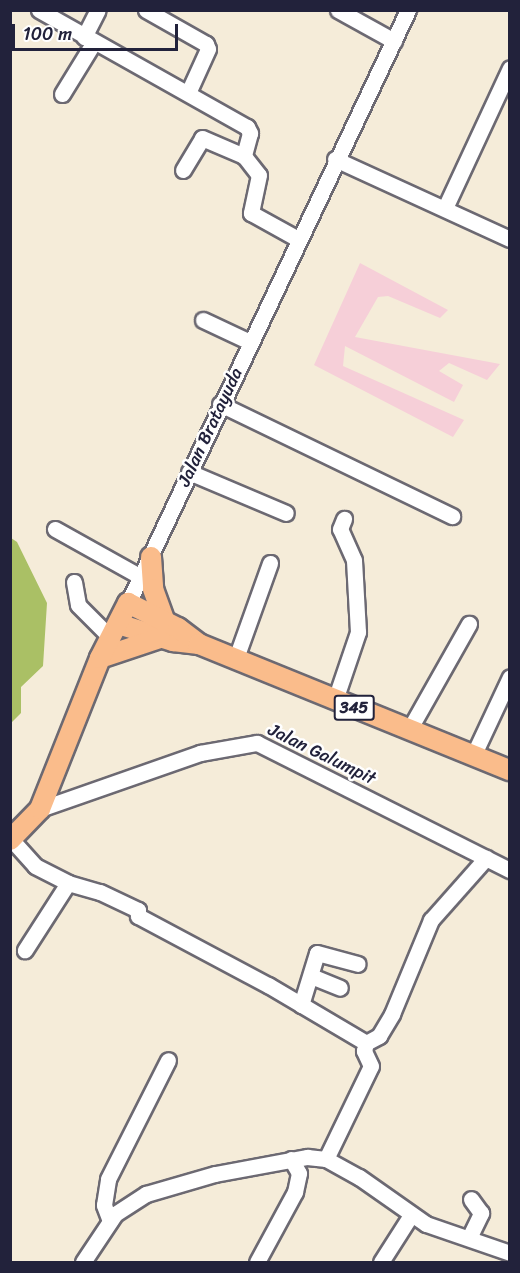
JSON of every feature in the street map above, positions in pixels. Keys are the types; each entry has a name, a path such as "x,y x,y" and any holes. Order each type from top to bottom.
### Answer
{"main road":[{"path":"151,557 153,589 163,630"},
{"name":"345","path":"128,603 163,630 510,770"},
{"name":"Jalan Bratayuda","path":"11,840 40,809 100,658 128,603"},
{"name":"345","path":"114,631 163,630"},
{"name":"345","path":"100,658 163,630"}],"street":[{"path":"39,10 249,129 244,156"},
{"path":"62,94 89,39 98,10"},
{"path":"146,10 206,44 208,49 188,93"},
{"path":"338,10 393,41"},
{"name":"Jalan Bratayuda","path":"128,603 335,159 408,10"},
{"path":"444,208 510,68"},
{"path":"183,170 202,138 244,156 259,175 251,213 298,239"},
{"path":"335,159 510,239"},
{"path":"203,320 250,342"},
{"path":"220,404 452,516"},
{"path":"189,472 286,513"},
{"path":"335,700 358,632 354,560 340,529 344,519"},
{"path":"55,529 141,577"},
{"path":"236,658 270,564"},
{"path":"74,582 78,605 114,631"},
{"path":"410,730 469,624"},
{"path":"473,756 510,677"},
{"name":"Jalan Galumpit","path":"40,809 161,765 251,742 289,757 510,870"},
{"path":"11,840 34,866 68,883 138,909 138,916 302,1005 366,1043"},
{"path":"326,1160 371,1066 364,1052 366,1043 379,1036 392,1014 431,920 486,858"},
{"path":"25,950 68,883"},
{"path":"302,1005 317,953 358,964"},
{"path":"311,976 340,988"},
{"path":"110,1221 104,1205 108,1179 168,1060"},
{"path":"83,1263 110,1221 120,1210 161,1188 294,1163 326,1160 360,1177 408,1220 510,1253"},
{"path":"257,1263 295,1192 294,1163"},
{"path":"469,1238 481,1213 471,1199"},
{"path":"381,1263 408,1220"}],"shaded area":[{"path":"360,263 448,310 440,318 388,296 378,297 355,337 500,364 487,380 449,363 439,371 463,385 454,402 345,346 343,366 464,420 453,437 314,365"}],"green space":[{"path":"11,538 17,542 47,603 43,666 21,687 21,713 11,723"}]}
